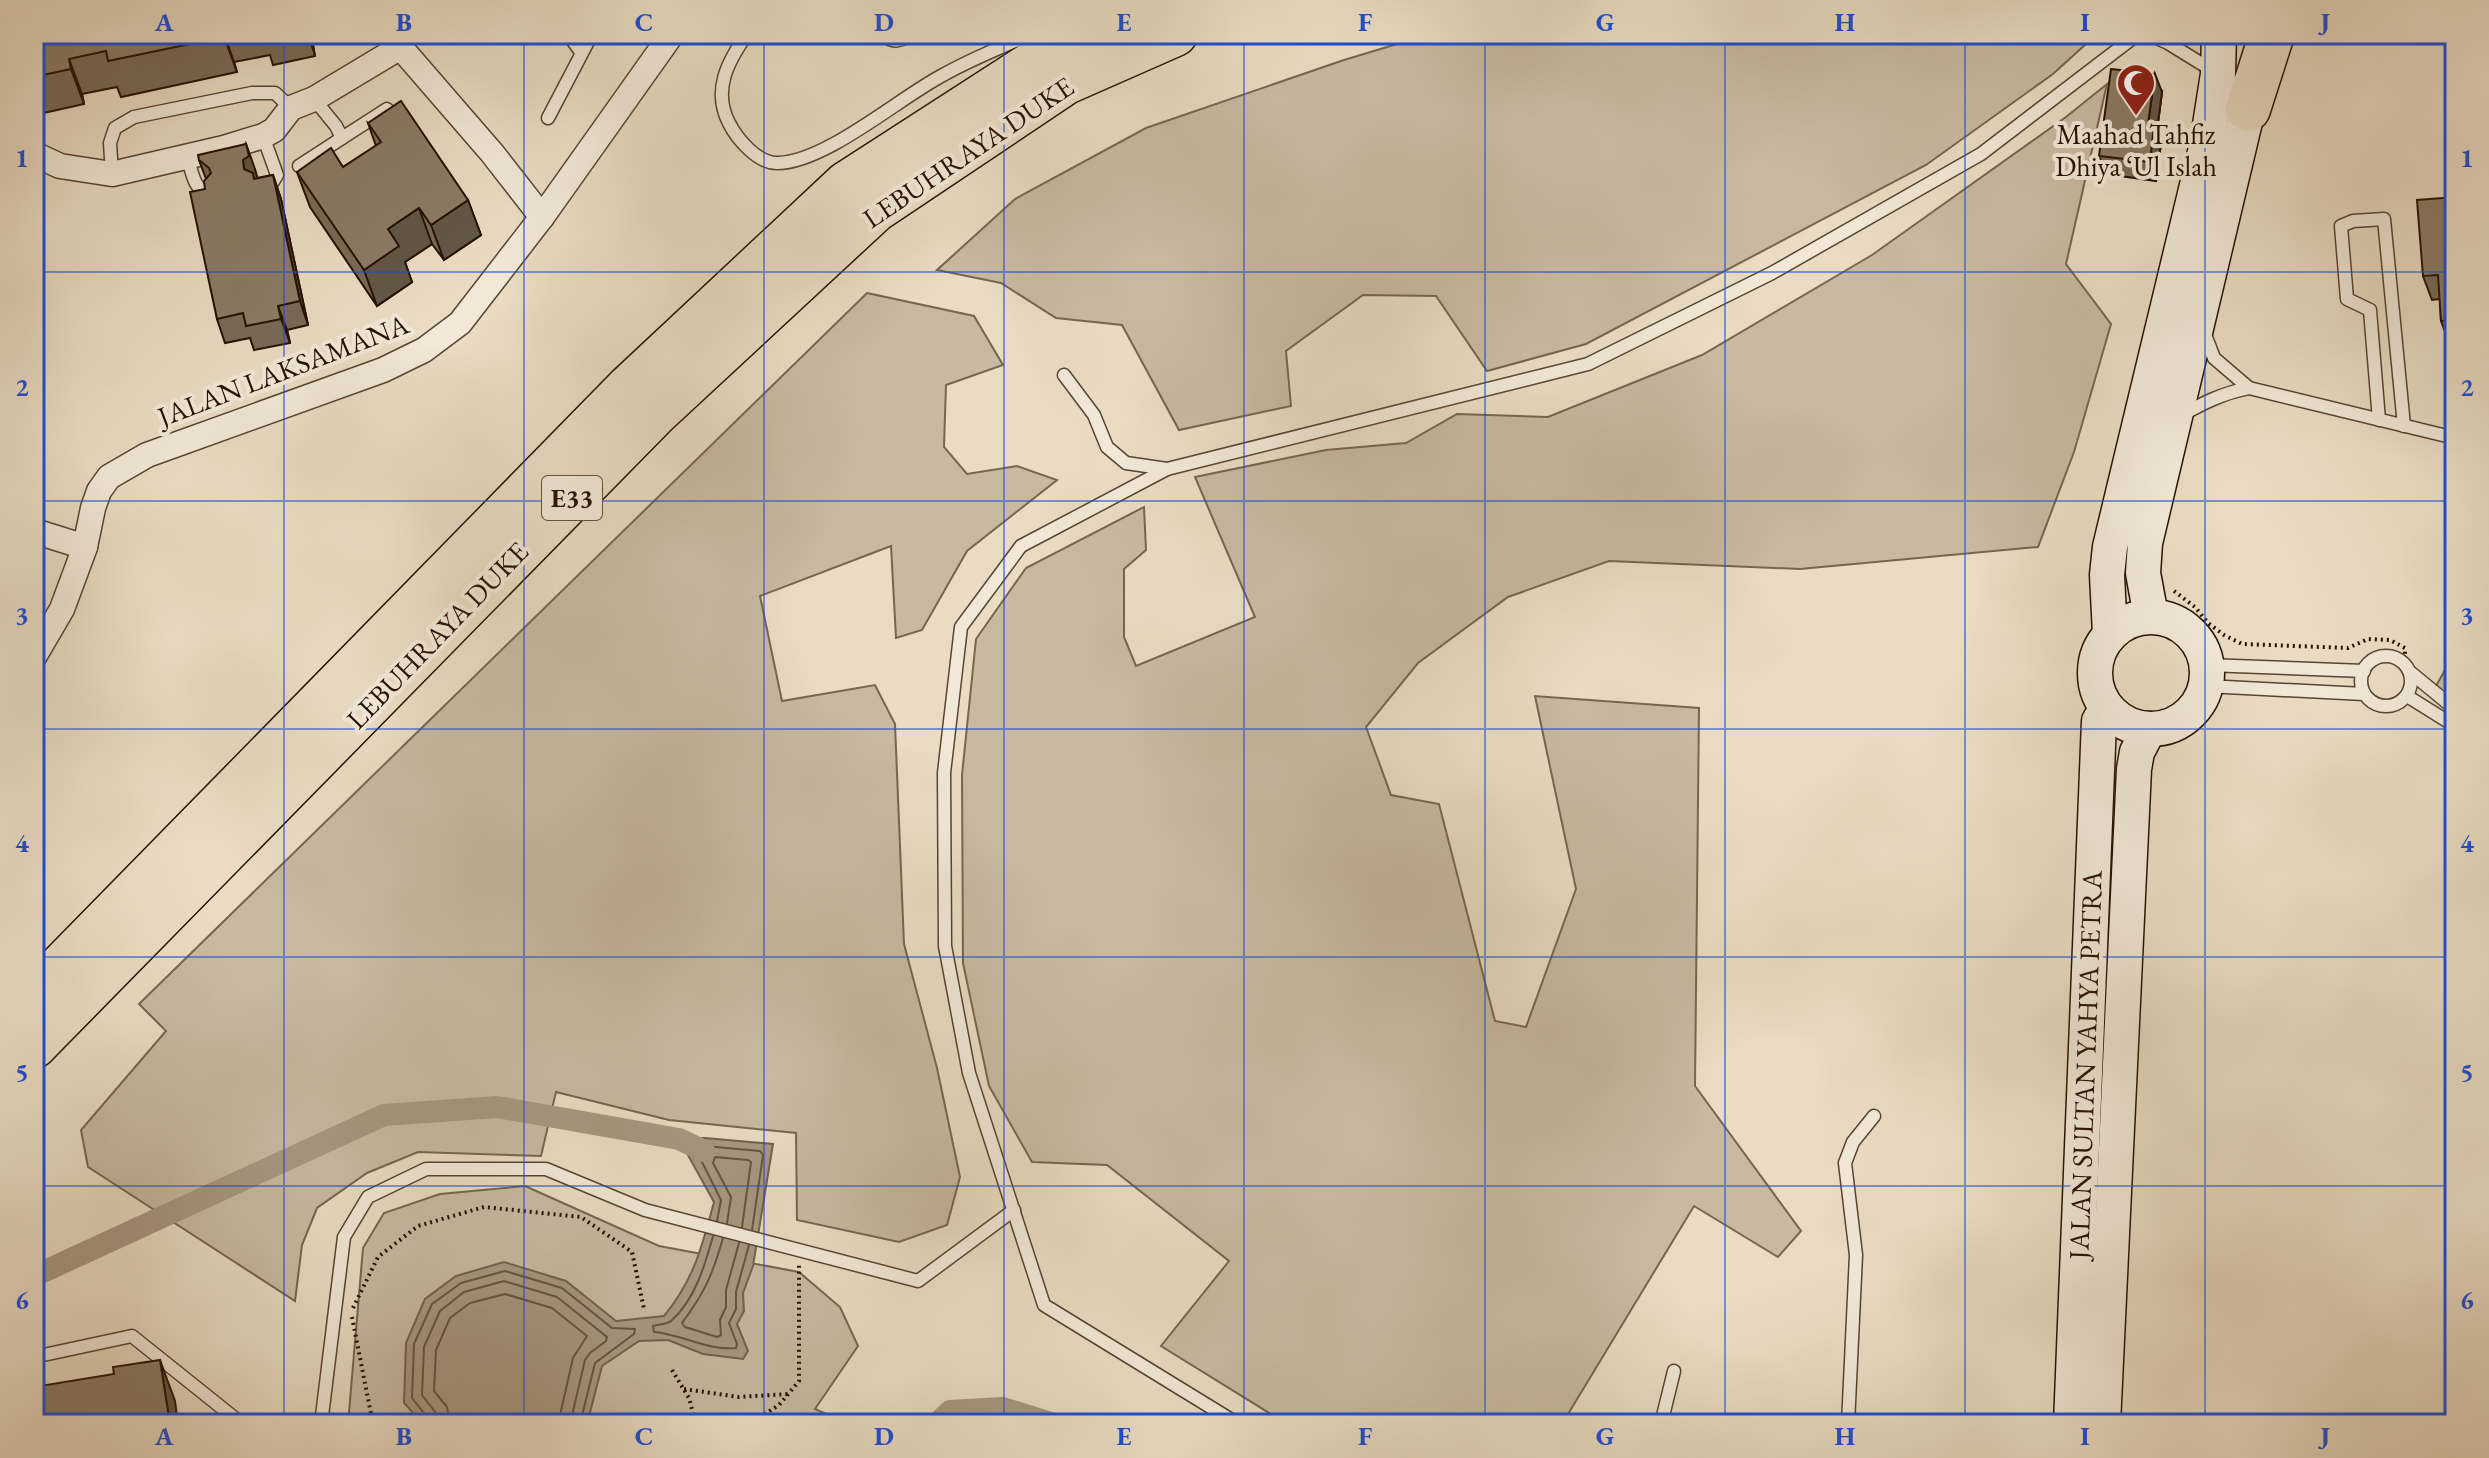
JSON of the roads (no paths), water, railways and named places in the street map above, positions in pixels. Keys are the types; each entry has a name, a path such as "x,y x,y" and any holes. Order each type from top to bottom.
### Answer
{"highway":[{"name":"LEBUHRAYA DUKE","path":"34,994 629,387 846,184 1055,49 1087,34"},
{"name":"LEBUHRAYA DUKE","path":"34,1046 656,413 875,210 1066,82 1175,34"},
{"path":"2248,109 2272,34"}],"main road":[{"path":"2110,634 2107,575 2110,547 2207,144 2218,74 2219,34"},
{"path":"2151,616 2143,573 2145,543 2248,109 2252,34"},
{"path":"2151,616 2182,625 2203,649 2207,675 2199,703 2185,718 2168,726 2149,729 2119,719 2107,709 2095,679 2098,655 2110,634 2122,625 2151,616"},
{"name":"JALAN SULTAN YAHYA PETRA","path":"2071,1424 2099,721 2107,709"},
{"name":"JALAN SULTAN YAHYA PETRA","path":"2103,1424 2134,769 2137,752 2149,729"}],"street":[{"name":"JALAN LAKSAMANA","path":"34,657 62,609 85,547 99,491 109,477 147,455 383,370 424,350 460,323 542,217 672,34"},
{"path":"34,154 60,166 112,174 263,136 303,104 394,41 492,153 542,217"},
{"path":"34,531 85,547"}],"lane":[{"path":"568,34 581,52"},
{"path":"548,118 592,34"},
{"path":"747,34 732,55 719,92 728,122 747,148 774,164 802,160 942,75 1031,34"},
{"path":"881,34 891,41 900,41 913,34"},
{"path":"1238,1424 1044,1305 969,1073 945,946 944,773 961,627 1021,546 1167,469 1588,364 1772,273 1981,154 2138,34"},
{"path":"2148,34 2218,74"},
{"path":"112,174 110,143 115,128 134,117 252,93 275,93 303,104 336,126 342,138"},
{"path":"299,166 387,109"},
{"path":"260,189 272,183 277,175 263,136"},
{"path":"187,155 196,185 201,193 211,197"},
{"path":"2379,420 2370,310 2347,299 2341,226 2353,221 2384,219 2404,426"},
{"path":"2199,317 2214,358 2249,388"},
{"path":"1064,375 1094,415 1107,447 1126,463 1167,469"},
{"path":"2174,420 2206,401 2249,388 2455,438"},
{"path":"2408,669 2410,689 2407,696 2393,706 2370,700 2364,694 2364,671 2375,659 2383,657 2399,660 2455,709"},
{"path":"2207,675 2364,671"},
{"path":"2207,675 2364,694"},
{"path":"2407,696 2455,726"},
{"path":"1848,1424 1856,1255 1845,1163 1853,1142 1874,1116"},
{"path":"321,1424 344,1237 368,1197 426,1169 546,1169 645,1210 918,1281 1014,1210"},
{"path":"34,1357 132,1336 242,1424"},
{"path":"1661,1424 1674,1371"}],"water":[{"path":"679,1139 773,1144 753,1266 743,1293 744,1311 737,1324 748,1351 743,1359 703,1354 668,1340 639,1341 602,1366 587,1424 423,1424 404,1403 406,1343 425,1299 456,1276 504,1262 566,1281 616,1321 664,1316 690,1276 714,1202"}],"waterway":[{"path":"34,1276 384,1115 497,1107 679,1139 704,1151"},
{"path":"936,1424 950,1411 1003,1408 1054,1424"}],"place":[{"name":"Maahad Tahfiz Dhiya ‘Ul Islah","path":"2136,117"}]}
